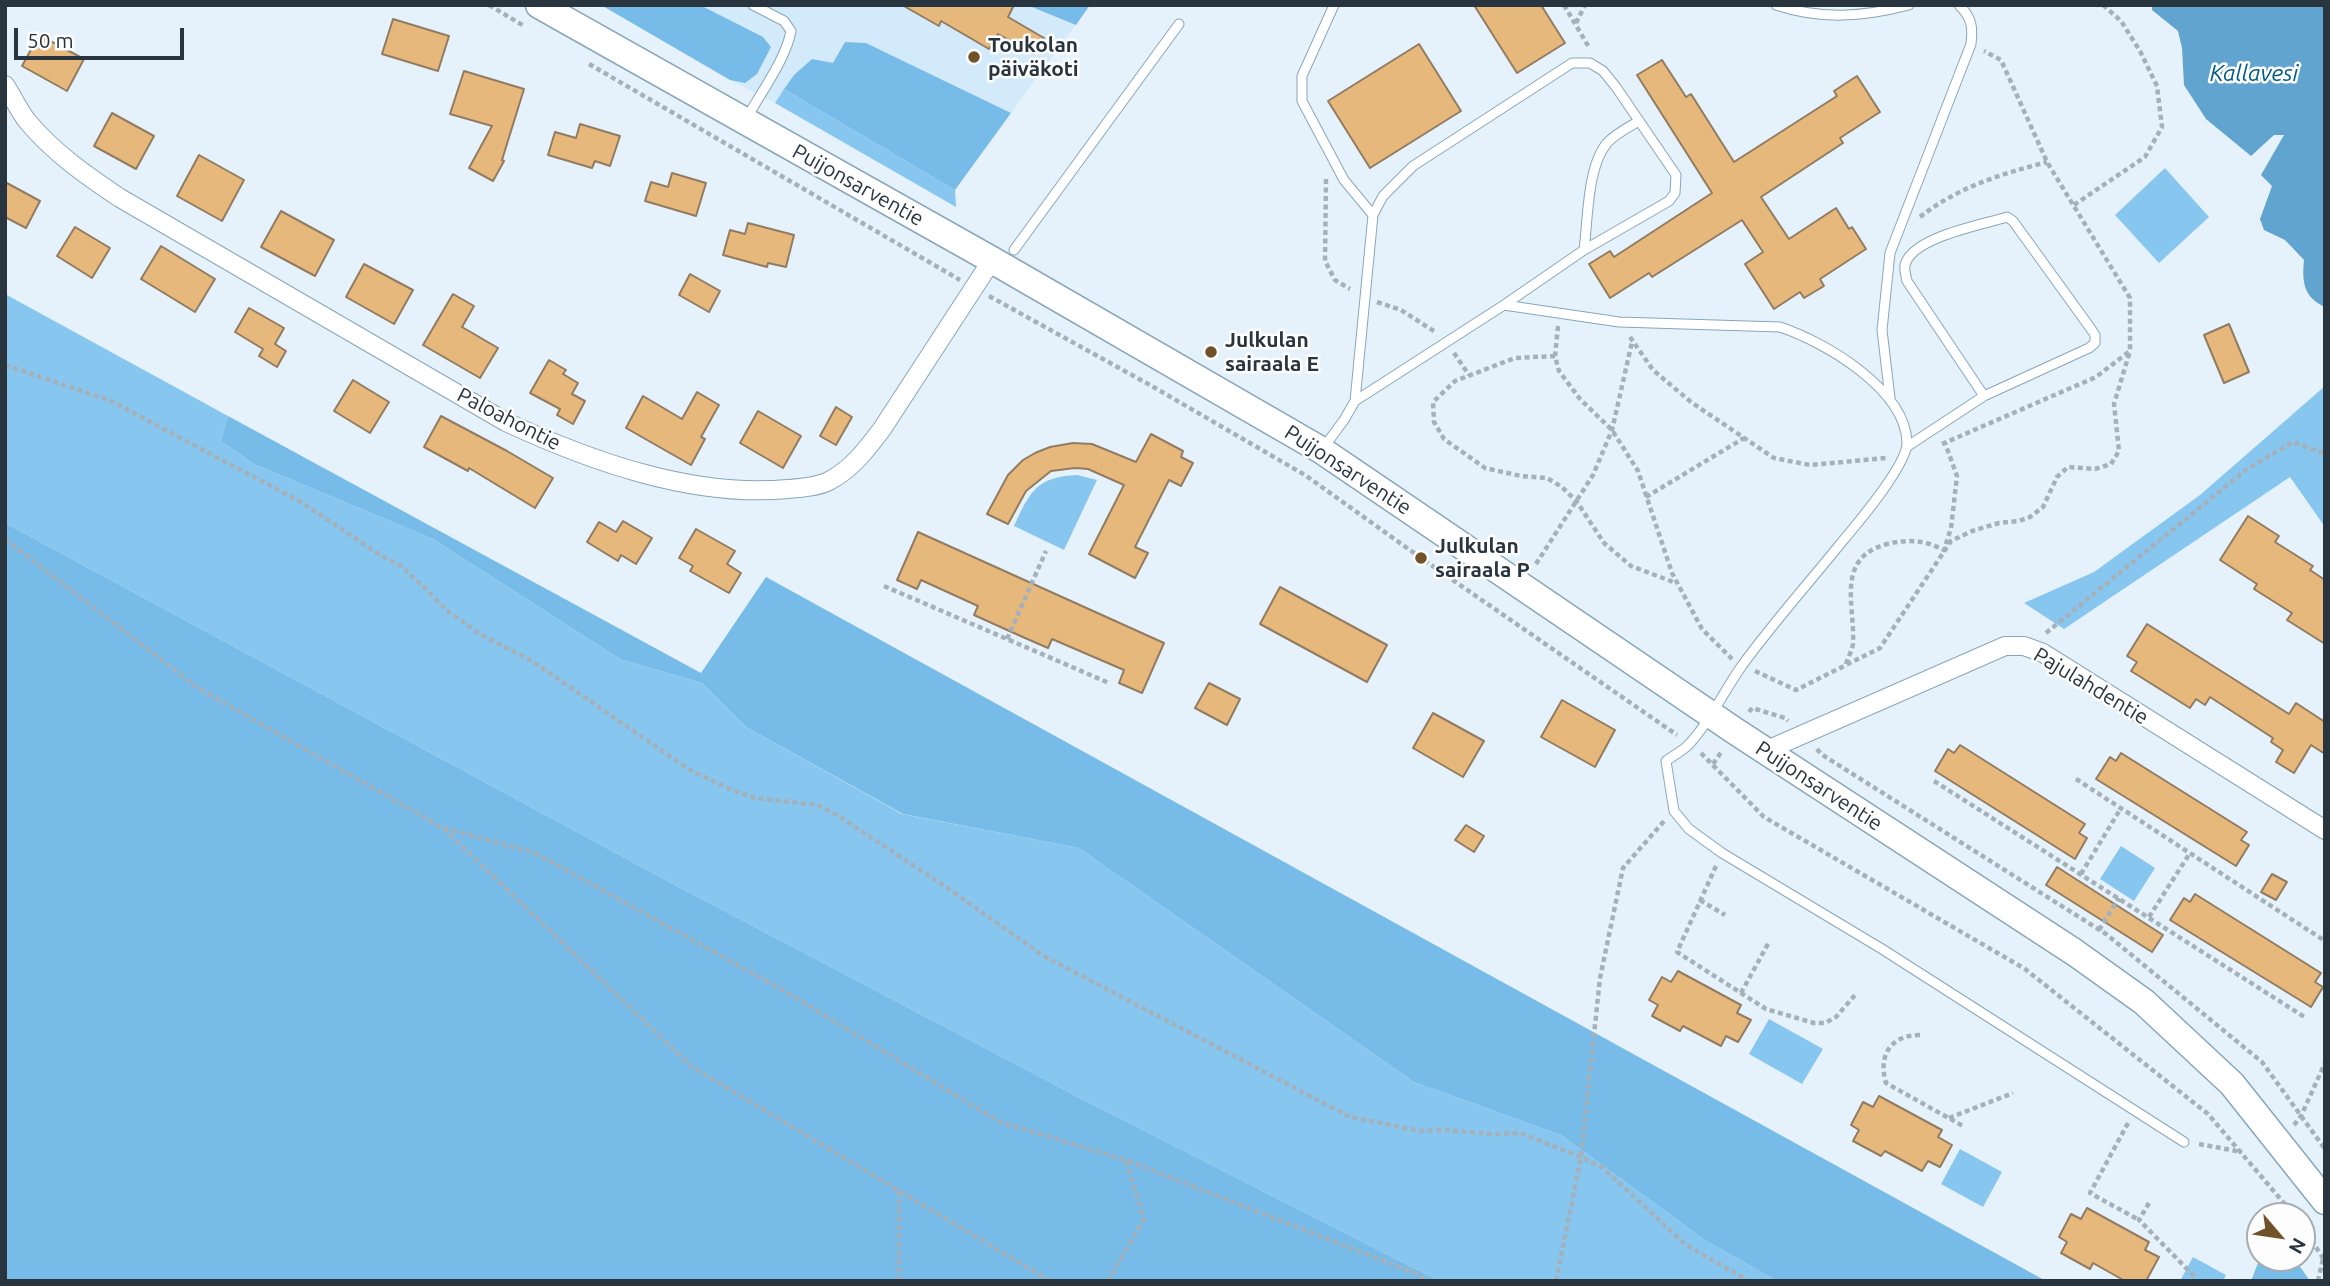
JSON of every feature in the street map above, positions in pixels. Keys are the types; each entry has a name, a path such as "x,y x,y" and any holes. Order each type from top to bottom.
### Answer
{"main road":[{"name":"Puijonsarventie","path":"532,16 745,121 1003,255 1321,450 1765,751 2074,952 2144,1002 2232,1084 2325,1201"}],"street":[{"name":"Paloahontie","path":"5,85 27,121 57,152 120,198 506,422 548,442 612,465 684,482 740,490 775,490 804,488 826,482 845,472 882,429 973,287 1003,255"},
{"name":"Pajulahdentie","path":"1765,751 2005,646 2024,646 2043,653 2325,830"}],"lane":[{"path":"745,121 782,57 790,41 791,31 784,21 753,5"},
{"path":"1334,5 1302,76 1302,101 1344,180 1373,215"},
{"path":"1776,5 1801,14 1819,16 1840,16 1909,5"},
{"path":"1890,398 1882,330 1891,253 1971,44 1973,26 1967,13 1959,5"},
{"path":"1003,255 1179,24"},
{"path":"1321,450 1355,401 1373,215 1382,196 1413,166 1572,63 1590,63 1603,71 1676,175 1675,193 1669,201 1584,250 1355,401"},
{"path":"1584,250 1598,157 1609,141 1639,121"},
{"path":"1984,396 1907,281 1906,264 1912,252 1924,243 2007,217 2013,220 2091,329 2095,342 2089,348 1984,396 1908,446 1896,470 1861,518 1742,666 1690,744 1666,761 1674,810 1689,829 1722,853 1882,949 2184,1142"},
{"path":"1504,305 1619,323 1780,327 1802,334 1858,369 1890,398 1906,426 1908,446"}],"path":[{"path":"489,5 532,16"},
{"path":"1564,5 1603,71"},
{"path":"1575,24 1585,5"},
{"path":"2074,205 2145,157 2162,127 2157,86 2121,21 2103,5"},
{"path":"583,60 973,287 1305,475 1690,744 1764,817 2025,969 2208,1114 2283,1202"},
{"path":"1891,253 1921,215 1956,193 1998,174 2047,162"},
{"path":"1559,313 1555,356 1559,370 1580,399 1612,430 1638,471 1672,573 1702,629 1729,657 1742,666 1796,690 1880,648 1951,541 1998,523 2030,517 2043,507 2057,477 2068,467 2095,469 2111,464 2119,450 2115,404 2130,351"},
{"path":"1536,564 1594,475 1612,430 1632,341"},
{"path":"1555,356 1515,358 1455,380 1433,402 1434,422 1444,439 1485,468 1521,476 1547,478 1562,486 1577,502 1604,543 1632,566 1677,583"},
{"path":"5,365 111,401 301,502 401,566 446,610 531,661 690,770 755,798 817,805 837,815 1042,955 1350,1117 1421,1130 1520,1133 1581,1157 1603,1168 1686,1245 1749,1281"},
{"path":"1646,497 1744,438"},
{"path":"2024,646 2044,635 2248,469 2293,442 2325,454"},
{"path":"1944,550 1951,528 1957,476 1945,443"},
{"path":"1845,665 1853,647 1851,575 1859,559 1883,545 1909,539 1944,550"},
{"path":"5,540 198,688 443,828 692,1067 1050,1281"},
{"path":"1007,639 1046,551"},
{"path":"884,586 1109,683"},
{"path":"2076,779 2325,941"},
{"path":"1934,781 2306,1018"},
{"path":"2081,874 2121,808"},
{"path":"1556,1281 1581,1157 1600,978 1623,868 1674,810"},
{"path":"443,828 535,853 781,989 1000,1122 1126,1160 1417,1274 1427,1281"},
{"path":"1722,853 1677,952 1766,1009 1814,1023 1825,1023 1836,1017 1854,995"},
{"path":"2148,917 2190,853"},
{"path":"2099,930 2119,898"},
{"path":"1700,900 1725,915"},
{"path":"1741,993 1769,942"},
{"path":"1920,1035 1907,1035 1896,1040 1889,1049 1884,1060 1886,1083 1962,1126"},
{"path":"2301,1116 2325,1063"},
{"path":"1948,1118 2013,1093"},
{"path":"2136,1110 2090,1193 2139,1220 2195,1277"},
{"path":"2184,1142 2242,1153"},
{"path":"1108,1281 1144,1219 1126,1160"},
{"path":"899,1190 899,1281"},
{"path":"2139,1220 2149,1203"},
{"path":"2318,1281 2324,1260"}],"shaded area":[{"path":"601,5 700,5 763,37 771,47 757,74 745,83 730,80"},
{"name":"Toukolan päiväkoti","path":"635,5 1090,5 1011,113 866,43 845,42 833,64 812,59 794,75 775,103 730,80 745,83 757,74"},
{"path":"1090,5 1076,25 1032,7"},
{"path":"845,42 866,43 1011,113 955,190 784,89 794,75 812,59 833,63"},
{"path":"784,89 955,190 956,207 775,103"},
{"path":"2165,168 2209,217 2159,263 2115,215"},
{"path":"5,294 228,416 221,441 254,464 433,539 620,659 702,683 746,727 902,814 1079,848 1414,1082 1561,1135 1705,1240 1777,1281 1439,1281 1076,1096 673,884 5,523"},
{"path":"2325,386 2325,527 2290,477 2064,629 2024,603 2094,572 2200,495"},
{"path":"228,416 701,673 766,577 2046,1281 1777,1281 1705,1240 1561,1135 1414,1082 1079,848 903,814 746,727 702,683 620,659 433,539 254,464 221,441"},
{"path":"1077,475 1097,480 1064,550 1014,526 1030,495 1043,483 1063,476"},
{"path":"5,523 673,884 1076,1096 1439,1281 5,1281"},
{"path":"2121,846 2155,868 2134,901 2100,879"},
{"path":"1769,1019 1823,1049 1802,1084 1749,1054"},
{"path":"1960,1149 2002,1172 1983,1207 1941,1184"},
{"path":"2193,1257 2226,1275 2223,1281 2180,1281"},
{"path":"2255,1272 2304,1272 2310,1281 2251,1281"}],"water":[{"name":"Kallavesi","path":"2152,5 2325,5 2325,307 2308,293 2303,275 2304,260 2285,240 2264,230 2260,219 2272,186 2261,175 2284,135 2274,135 2251,156 2206,119 2184,85 2178,31 2152,10"}],"building":[{"path":"902,5 1014,5 1008,17 1044,38 1034,54 998,34 989,49 941,21 939,26"},
{"path":"1474,5 1541,5 1565,43 1517,73"},
{"path":"393,19 449,36 438,71 382,54"},
{"path":"39,35 84,59 67,91 22,66"},
{"path":"1419,44 1461,111 1370,168 1328,101"},
{"path":"1662,60 1686,97 1691,94 1734,162 1837,96 1834,91 1857,76 1880,112 1840,138 1843,143 1761,197 1789,239 1836,208 1866,249 1820,279 1824,286 1804,298 1800,292 1774,309 1745,264 1763,252 1742,220 1652,277 1649,273 1610,298 1589,264 1610,251 1614,257 1712,193 1637,75"},
{"path":"464,71 524,89 502,160 504,161 493,181 469,168 492,126 450,114"},
{"path":"112,113 154,136 136,169 94,146"},
{"path":"580,124 620,136 610,166 595,161 592,168 548,155 555,132 576,138"},
{"path":"199,155 244,180 222,221 177,196"},
{"path":"672,173 706,183 696,216 645,201 651,182 668,187"},
{"path":"5,182 40,201 26,228 5,217"},
{"path":"281,211 334,240 315,276 261,247"},
{"path":"748,223 794,235 786,267 768,263 767,267 723,255 730,230 745,234"},
{"path":"75,227 110,248 92,278 57,256"},
{"path":"161,246 215,279 195,312 141,279"},
{"path":"364,264 413,290 394,324 346,297"},
{"path":"690,274 720,291 709,312 679,295"},
{"path":"453,294 474,306 462,327 498,348 480,378 423,345"},
{"path":"249,308 284,328 275,344 286,351 277,367 259,356 263,349 235,332"},
{"path":"2229,324 2249,372 2224,383 2204,335"},
{"path":"549,360 566,370 563,374 578,383 572,394 585,401 573,424 557,415 560,409 530,393"},
{"path":"353,380 389,402 370,433 334,411"},
{"path":"697,392 719,405 701,437 705,439 691,465 626,428 643,396 682,419"},
{"path":"836,407 852,417 836,445 820,436"},
{"path":"758,411 801,436 783,468 740,443"},
{"path":"441,416 553,478 535,508 469,468 468,471 424,447"},
{"path":"1151,434 1183,451 1181,457 1193,463 1181,486 1169,480 1135,547 1148,553 1135,578 1089,554 1124,485 1088,469 1051,471 1026,491 1008,524 987,514 1008,475 1023,460 1035,453 1073,443 1092,444 1136,462"},
{"path":"2248,516 2279,536 2275,542 2313,566 2310,570 2325,580 2325,644 2287,620 2292,613 2254,589 2257,584 2220,560"},
{"path":"623,521 652,538 636,564 621,555 618,561 587,542 599,522 616,532"},
{"path":"696,529 735,551 727,564 741,573 729,593 690,571 693,566 679,558"},
{"path":"918,532 1164,643 1142,693 1119,683 1124,670 1052,639 1048,648 1025,638 974,615 978,606 921,580 917,589 897,580"},
{"path":"1280,587 1387,645 1367,682 1260,624"},
{"path":"2147,624 2289,714 2296,703 2325,722 2325,754 2311,745 2294,773 2276,762 2283,750 2271,742 2273,738 2210,697 2205,705 2196,699 2190,708 2131,671 2137,662 2127,656"},
{"path":"1209,683 1240,699 1227,725 1195,708"},
{"path":"1562,700 1615,730 1595,767 1541,737"},
{"path":"1433,713 1484,741 1463,777 1413,748"},
{"path":"1960,745 2085,824 2079,833 2087,838 2075,859 1935,771 1948,749 1954,753"},
{"path":"2121,753 2247,832 2241,840 2249,845 2236,866 2096,779 2110,757 2116,761"},
{"path":"1466,825 1484,836 1474,852 1455,840"},
{"path":"2057,867 2163,935 2152,952 2046,885"},
{"path":"2272,874 2287,882 2276,900 2261,892"},
{"path":"2195,894 2321,973 2315,982 2323,987 2311,1007 2170,920 2184,898 2190,902"},
{"path":"1678,971 1741,1005 1737,1013 1751,1020 1738,1042 1726,1036 1721,1046 1683,1026 1680,1031 1652,1016 1658,1005 1649,1000 1662,977 1671,982"},
{"path":"1879,1096 1942,1130 1938,1137 1952,1145 1940,1167 1928,1161 1922,1171 1885,1151 1881,1156 1853,1141 1859,1130 1851,1125 1863,1102 1873,1107"},
{"path":"2087,1208 2149,1242 2145,1250 2159,1257 2146,1281 2125,1281 2093,1263 2090,1269 2061,1253 2067,1242 2059,1237 2071,1214 2081,1219"}],"place":[{"name":"Toukolan päiväkoti","path":"974,57"},
{"name":"Julkulan sairaala E","path":"1211,352"},
{"name":"Julkulan sairaala P","path":"1421,558"}]}
